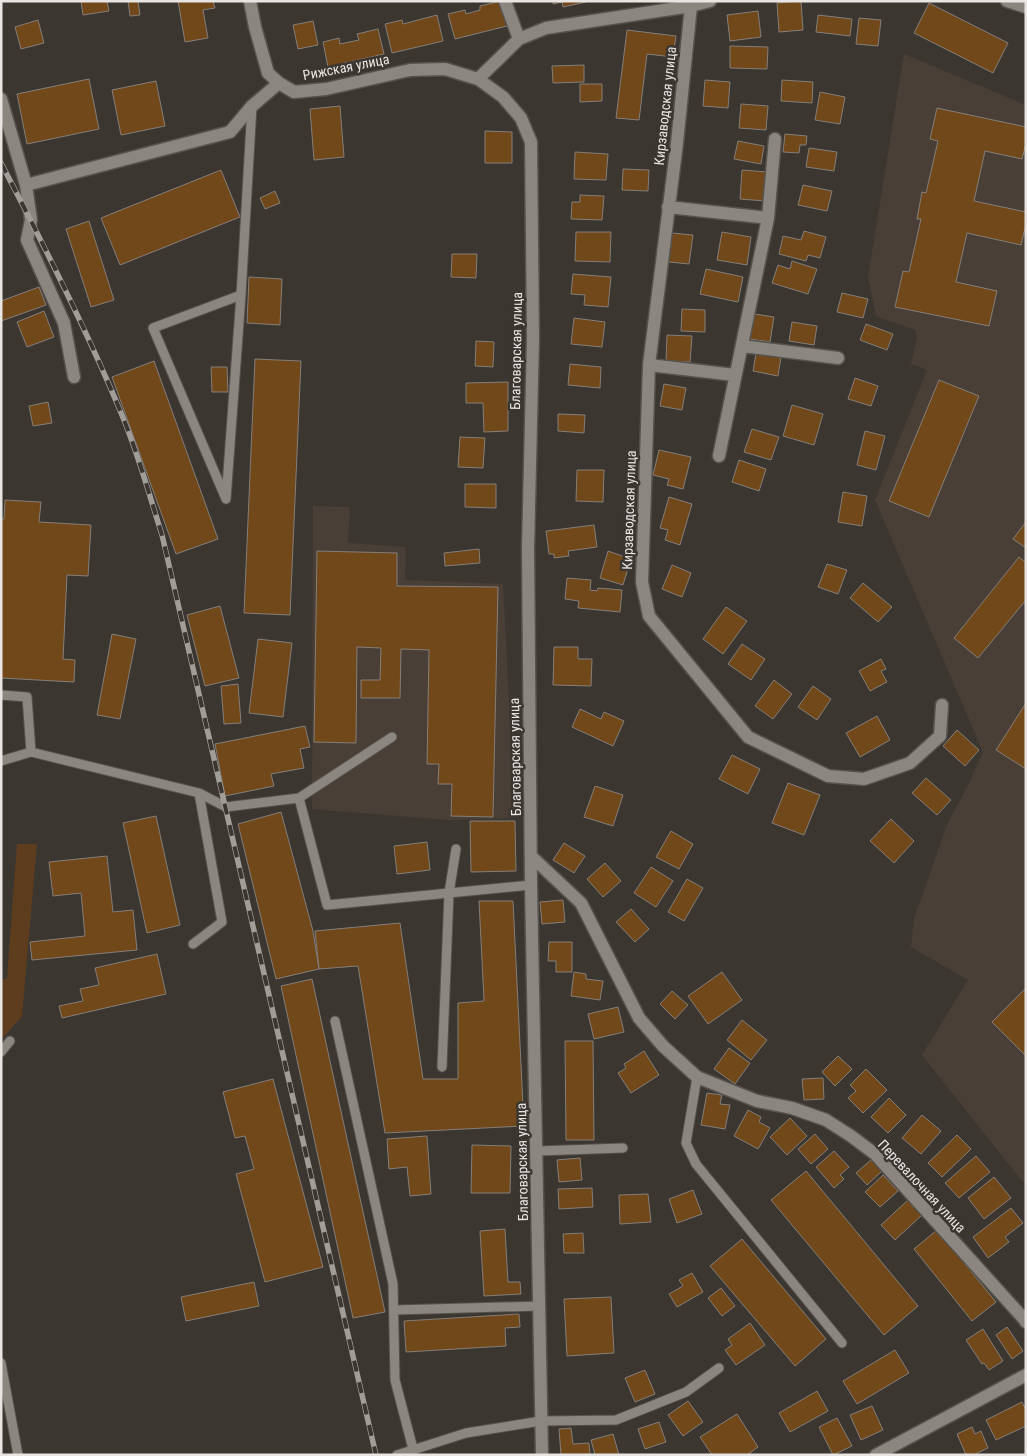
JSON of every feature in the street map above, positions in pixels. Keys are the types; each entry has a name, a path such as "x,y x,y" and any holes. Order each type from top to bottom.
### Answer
{"street":[{"path":"26,185 230,132 252,106 279,83 268,73 250,1"},
{"path":"505,1 519,39"},
{"path":"478,79 519,39 546,28 691,6 710,1"},
{"path":"1007,1 1026,7"},
{"name":"Кирзаводская улица","path":"691,6 677,143 649,365 642,582 649,616 748,737 828,776 864,779 910,763 940,736 942,705"},
{"name":"Рижская улица","path":"279,83 294,92 326,89 410,70 445,69 478,79"},
{"name":"Благоварская улица","path":"478,79 503,96 521,118 530,142 533,338 528,549 531,885 542,1455"},
{"path":"1,99 26,185 31,220 27,240 64,323 74,377"},
{"path":"719,456 768,218 775,138"},
{"path":"668,207 768,218"},
{"path":"742,346 838,358"},
{"path":"649,365 735,375"},
{"name":"Перевалочная улица","path":"532,857 581,903 639,1018 663,1046 697,1077 757,1101 792,1108 826,1120 875,1154 1026,1322"},
{"path":"876,1455 1026,1375"}],"lane":[{"path":"241,295 153,328 226,499 241,295 252,106"},
{"path":"1,695 27,697 31,752"},
{"path":"1,761 31,752 199,794 226,807 299,798 392,737"},
{"path":"193,944 222,922 199,794"},
{"path":"299,798 327,905 531,885"},
{"path":"442,1067 449,893 456,849"},
{"path":"335,1021 394,1284 395,1380 413,1450"},
{"path":"1,1052 10,1041"},
{"path":"697,1077 686,1143 696,1164 842,1343"},
{"path":"537,1151 623,1148"},
{"path":"394,1310 540,1306"},
{"path":"1,1363 18,1455"},
{"path":"397,1455 466,1433 541,1421 616,1420 686,1392 718,1368"}],"shaded area":[{"path":"904,54 1026,105 1026,1186 922,1055 968,980 911,947 914,919 947,825 983,752 875,500 927,370 911,364 917,338 915,330 876,316 868,277"},
{"path":"313,506 350,507 348,543 406,547 405,580 503,584 515,818 448,820 312,809"},
{"path":"17,844 37,844 22,1016 1,1040 1,979 7,979"}],"building":[{"path":"81,1 107,1 109,11 83,15"},
{"path":"128,1 138,1 140,15 130,16"},
{"path":"178,1 213,1 215,8 203,10 208,38 185,42"},
{"path":"501,1 507,26 455,39 448,14 465,10 466,14 480,10 480,6"},
{"path":"553,1 586,2 563,7 562,2 553,4"},
{"path":"801,1 803,30 779,32 777,3"},
{"path":"929,3 1008,43 993,73 914,33"},
{"path":"758,11 761,37 730,41 727,15"},
{"path":"437,15 443,41 392,53 385,24 402,20 403,24"},
{"path":"818,15 852,19 850,36 816,32"},
{"path":"859,18 881,20 878,46 856,44"},
{"path":"38,20 44,43 21,49 15,27"},
{"path":"313,21 318,45 298,49 293,25"},
{"path":"378,29 384,54 328,67 323,42 339,38 340,44 359,40 357,34"},
{"path":"627,30 676,36 673,57 647,54 639,120 616,118"},
{"path":"730,46 768,47 767,69 730,68"},
{"path":"584,65 584,82 553,83 552,66"},
{"path":"89,79 99,129 27,144 17,94"},
{"path":"705,80 730,82 728,108 703,106"},
{"path":"782,80 813,82 812,103 781,101"},
{"path":"156,81 165,126 121,135 112,90"},
{"path":"580,84 602,84 602,101 580,102"},
{"path":"820,92 845,97 840,124 815,120"},
{"path":"741,104 768,106 766,130 739,128"},
{"path":"340,106 344,157 314,160 310,109"},
{"path":"937,108 1026,127 1026,143 1022,159 985,151 974,201 1026,212 1026,224 1021,245 967,233 956,282 997,291 989,326 895,307 903,271 909,272 921,219 917,219 922,192 926,193 938,141 930,139"},
{"path":"485,131 512,132 512,163 485,163"},
{"path":"785,134 807,136 806,145 800,145 799,153 783,152"},
{"path":"738,141 764,146 761,164 734,159"},
{"path":"809,148 837,152 834,171 806,167"},
{"path":"575,152 608,154 606,180 574,179"},
{"path":"623,169 649,170 648,191 622,190"},
{"path":"221,170 240,217 120,265 101,218"},
{"path":"742,170 767,172 765,201 740,199"},
{"path":"803,185 832,191 827,211 798,205"},
{"path":"275,191 280,203 265,209 260,198"},
{"path":"580,195 604,196 602,220 571,219 572,202 580,202"},
{"path":"89,221 114,300 91,307 66,229"},
{"path":"804,231 826,237 820,258 808,255 806,261 779,254 783,236 801,240"},
{"path":"576,232 611,232 610,262 575,261"},
{"path":"722,232 751,237 747,265 717,260"},
{"path":"672,233 693,235 689,264 669,262"},
{"path":"452,254 477,254 476,278 451,277"},
{"path":"792,261 817,269 808,294 772,283 778,265 790,269"},
{"path":"706,269 743,277 738,302 700,294"},
{"path":"573,274 611,277 608,307 584,305 585,295 571,294"},
{"path":"249,277 282,279 280,325 247,323"},
{"path":"39,287 46,305 1,321 1,301"},
{"path":"842,293 868,299 863,318 837,312"},
{"path":"682,309 705,310 705,332 681,331"},
{"path":"44,311 54,337 27,347 17,322"},
{"path":"755,314 774,317 770,342 750,339"},
{"path":"574,318 605,322 602,347 571,344"},
{"path":"792,322 817,326 814,345 789,341"},
{"path":"866,324 893,334 887,350 860,340"},
{"path":"667,335 692,336 690,362 666,361"},
{"path":"476,341 494,342 493,367 475,366"},
{"path":"756,353 781,357 778,376 753,371"},
{"path":"255,359 301,361 290,615 244,613"},
{"path":"154,361 218,539 176,554 112,377"},
{"path":"570,364 601,367 600,388 568,385"},
{"path":"211,367 227,367 228,392 212,392"},
{"path":"855,378 878,386 871,406 848,399"},
{"path":"939,380 979,396 929,517 889,501"},
{"path":"508,382 508,431 484,432 483,403 466,403 466,383"},
{"path":"664,384 686,388 682,410 660,406"},
{"path":"48,402 52,423 33,426 29,406"},
{"path":"792,405 823,414 814,445 783,436"},
{"path":"558,414 585,415 584,433 558,431"},
{"path":"752,429 779,437 771,460 744,452"},
{"path":"865,431 885,436 876,470 857,465"},
{"path":"460,437 485,438 483,468 458,467"},
{"path":"659,450 691,457 683,489 667,485 669,479 653,475"},
{"path":"739,460 766,469 759,491 732,482"},
{"path":"577,470 604,470 603,502 576,501"},
{"path":"465,484 496,484 496,508 465,507"},
{"path":"843,492 867,496 862,526 838,522"},
{"path":"669,497 692,504 680,545 665,540 668,530 660,528"},
{"path":"5,500 41,502 39,522 91,525 88,576 67,575 63,659 75,660 74,682 1,678 1,519 4,519"},
{"path":"1026,522 1026,548 1013,539"},
{"path":"594,525 597,547 568,551 569,556 554,558 554,554 549,554 546,531"},
{"path":"479,549 480,563 445,566 444,553"},
{"path":"317,551 397,553 397,586 498,587 493,817 451,816 452,784 438,784 439,764 427,764 429,650 401,649 400,698 361,698 361,680 380,680 381,648 357,647 356,743 314,742"},
{"path":"608,551 631,559 623,585 600,578"},
{"path":"1019,557 1026,563 1026,600 978,658 954,638"},
{"path":"827,564 847,570 838,594 818,587"},
{"path":"672,565 691,573 682,597 662,589"},
{"path":"567,578 591,580 590,590 597,591 598,588 622,590 620,612 578,608 579,601 565,599"},
{"path":"863,583 892,607 878,622 850,598"},
{"path":"220,606 239,678 205,686 187,615"},
{"path":"726,607 747,621 723,654 703,639"},
{"path":"112,634 136,639 120,719 97,715"},
{"path":"258,639 292,643 283,717 249,713"},
{"path":"742,644 765,659 751,680 728,664"},
{"path":"554,647 578,647 578,659 592,659 591,686 553,685"},
{"path":"881,659 886,669 881,671 887,682 870,691 859,671"},
{"path":"774,680 792,694 773,719 755,706"},
{"path":"238,684 241,723 224,724 221,686"},
{"path":"813,686 831,699 817,720 798,707"},
{"path":"1026,703 1026,769 996,750"},
{"path":"580,709 601,719 604,712 624,721 613,746 572,727"},
{"path":"877,716 890,740 860,757 846,733"},
{"path":"305,726 310,747 300,749 304,768 271,774 274,786 225,796 215,744"},
{"path":"957,730 979,750 965,766 943,746"},
{"path":"732,755 760,769 748,794 719,779"},
{"path":"926,778 951,800 937,815 912,793"},
{"path":"788,783 820,795 804,835 772,823"},
{"path":"595,786 623,795 613,826 584,817"},
{"path":"281,812 313,931 319,969 276,979 238,824"},
{"path":"156,816 180,925 147,933 123,823"},
{"path":"891,819 914,841 894,863 870,841"},
{"path":"470,821 515,821 516,871 471,872"},
{"path":"671,831 693,844 679,869 656,857"},
{"path":"427,842 430,870 397,874 394,846"},
{"path":"564,843 585,856 574,873 553,860"},
{"path":"107,856 113,912 133,910 137,950 32,960 30,942 85,936 81,893 53,896 49,862"},
{"path":"605,863 621,881 603,897 587,879"},
{"path":"651,867 673,881 656,907 634,893"},
{"path":"687,879 703,888 684,921 668,912"},
{"path":"563,900 565,922 542,924 540,902"},
{"path":"479,901 513,901 524,1126 385,1133 358,966 319,969 315,931 400,923 423,1079 458,1079 458,1003 484,1001"},
{"path":"631,909 649,929 635,942 616,922"},
{"path":"549,942 572,942 572,972 556,972 556,961 548,961"},
{"path":"157,954 166,994 62,1018 59,1006 83,1001 80,989 99,985 95,968"},
{"path":"574,972 586,974 586,979 603,981 600,1000 571,996"},
{"path":"722,972 742,1000 708,1024 688,996"},
{"path":"312,979 385,1312 353,1318 281,986"},
{"path":"1026,988 1026,1056 992,1022"},
{"path":"672,991 688,1005 675,1019 660,1004"},
{"path":"618,1007 624,1032 594,1039 588,1014"},
{"path":"742,1020 767,1040 751,1060 727,1040"},
{"path":"565,1041 593,1041 594,1140 566,1140"},
{"path":"729,1048 750,1063 735,1084 714,1069"},
{"path":"644,1051 659,1075 631,1093 618,1073 626,1068 624,1064"},
{"path":"838,1056 852,1069 835,1086 822,1072"},
{"path":"866,1069 887,1090 863,1113 848,1098 856,1091 850,1085"},
{"path":"823,1078 824,1099 804,1100 802,1079"},
{"path":"273,1079 323,1267 265,1282 236,1174 254,1169 245,1136 235,1138 223,1092"},
{"path":"707,1093 722,1095 720,1104 730,1105 725,1129 701,1125"},
{"path":"889,1098 906,1115 888,1133 871,1117"},
{"path":"748,1110 761,1117 759,1122 770,1128 758,1149 734,1136"},
{"path":"922,1115 941,1131 921,1154 902,1138"},
{"path":"790,1118 807,1136 787,1155 770,1137"},
{"path":"815,1134 828,1149 811,1164 798,1149"},
{"path":"957,1135 971,1149 942,1177 928,1163"},
{"path":"427,1136 431,1194 410,1196 407,1167 389,1169 387,1139"},
{"path":"472,1145 511,1146 510,1193 471,1193"},
{"path":"834,1151 849,1167 840,1175 844,1179 834,1188 816,1167"},
{"path":"976,1156 990,1172 959,1198 945,1183"},
{"path":"580,1158 582,1180 559,1182 557,1160"},
{"path":"872,1159 882,1171 867,1185 856,1173"},
{"path":"806,1171 918,1306 884,1335 771,1200"},
{"path":"883,1175 898,1191 880,1207 865,1192"},
{"path":"994,1177 1011,1198 984,1219 968,1198"},
{"path":"592,1188 593,1207 559,1209 558,1189"},
{"path":"693,1190 702,1214 677,1223 669,1199"},
{"path":"648,1194 651,1222 620,1224 619,1195"},
{"path":"908,1200 922,1215 895,1240 881,1225"},
{"path":"1011,1208 1023,1223 1005,1237 1009,1242 988,1258 973,1237"},
{"path":"505,1229 508,1282 520,1282 521,1294 484,1296 480,1231"},
{"path":"937,1230 996,1302 972,1321 914,1249"},
{"path":"583,1233 584,1253 564,1253 563,1234"},
{"path":"742,1239 826,1339 795,1366 710,1266"},
{"path":"692,1273 703,1292 677,1307 669,1294 683,1286 679,1280"},
{"path":"254,1282 259,1306 186,1321 181,1297"},
{"path":"721,1288 735,1306 722,1316 708,1298"},
{"path":"611,1297 614,1353 567,1356 564,1299"},
{"path":"519,1314 520,1327 505,1328 506,1346 406,1352 404,1321"},
{"path":"750,1323 765,1345 736,1365 725,1350 732,1345 728,1339"},
{"path":"1007,1327 1023,1351 1012,1359 996,1335"},
{"path":"983,1329 1003,1361 989,1370 984,1363 982,1364 966,1340"},
{"path":"895,1350 909,1373 857,1404 843,1381"},
{"path":"645,1370 655,1394 635,1402 625,1378"},
{"path":"817,1391 828,1411 790,1432 779,1413"},
{"path":"688,1401 703,1422 683,1436 668,1415"},
{"path":"1022,1402 1026,1410 1026,1426 996,1440 986,1420"},
{"path":"872,1406 883,1430 861,1440 850,1415"},
{"path":"737,1414 758,1447 747,1455 712,1455 700,1437"},
{"path":"837,1418 852,1446 833,1455 819,1427"},
{"path":"659,1422 666,1442 645,1449 638,1429"},
{"path":"972,1427 975,1434 981,1431 988,1448 973,1455 966,1455 957,1434"},
{"path":"571,1428 573,1444 589,1443 590,1455 561,1455 559,1429"},
{"path":"613,1434 619,1455 595,1455 591,1440"}],"railway":[{"path":"1,163 66,290 110,387 135,448 162,535 376,1455"}]}
